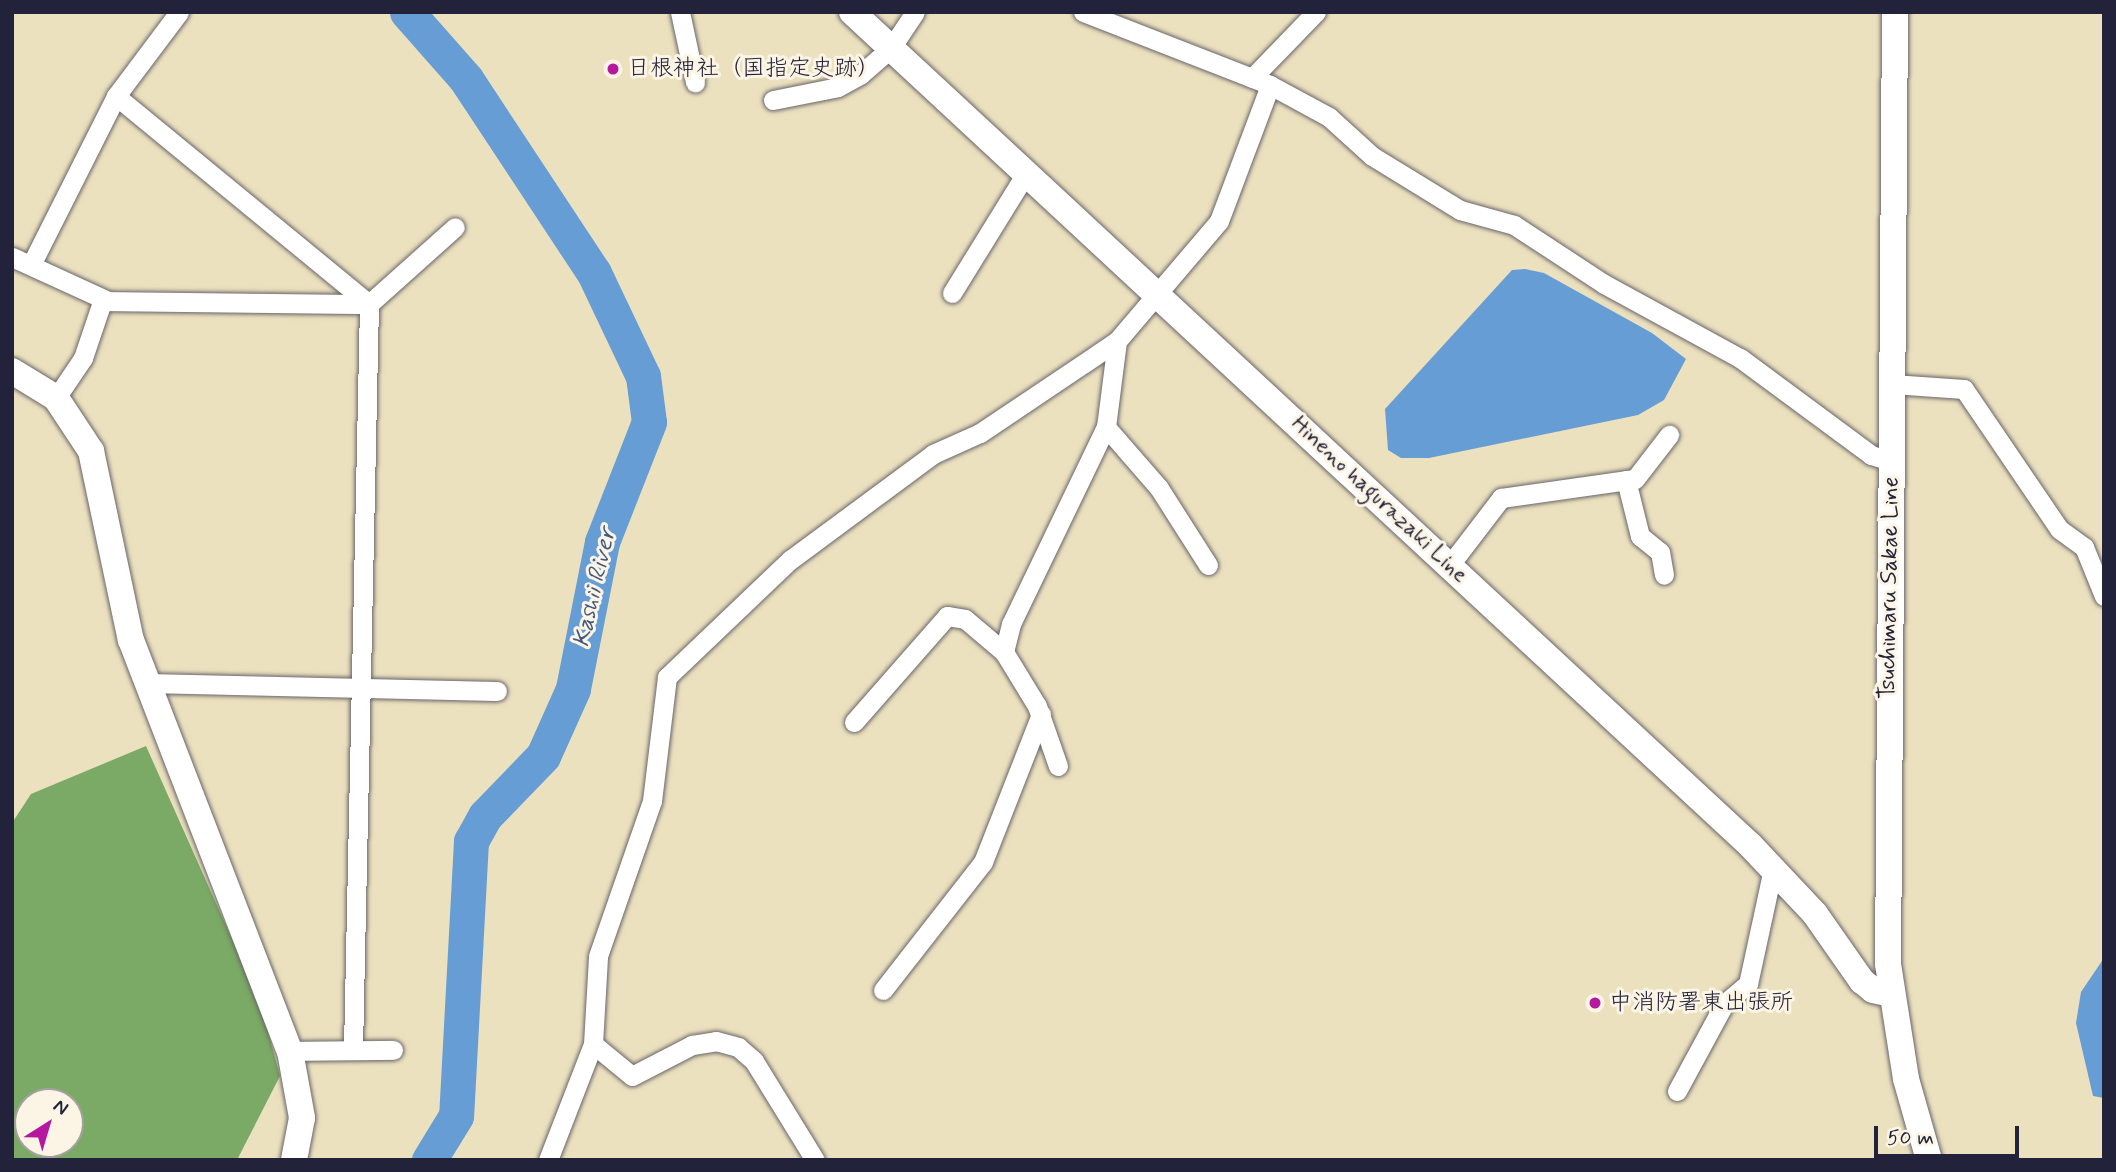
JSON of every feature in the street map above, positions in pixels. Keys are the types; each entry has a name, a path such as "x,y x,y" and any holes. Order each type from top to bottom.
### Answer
{"main road":[{"name":"Hineno hagurazaki Line","path":"852,12 1773,868 1815,915 1862,981 1874,990 1892,994"},
{"name":"Tsuchimaru Sakae Line","path":"1895,12 1888,885 1892,994 1906,1079 1929,1160"},
{"path":"12,371 56,398 91,451 131,640 290,1051 302,1118 294,1160"}],"street":[{"path":"31,265 116,96 180,12"},
{"path":"680,12 695,82"},
{"path":"773,100 838,87 891,48 915,12"},
{"path":"1083,12 1261,81 1329,117 1372,156 1460,210 1514,225 1604,284 1740,358 1871,455 1891,461"},
{"path":"548,1160 593,1044 598,956 652,801 667,677 790,560 933,454 980,433 1117,341 1219,221 1261,81 1315,12"},
{"path":"116,96 369,304"},
{"path":"952,293 1026,173"},
{"path":"12,257 103,299 369,304 455,227"},
{"path":"56,398 83,358 103,299"},
{"path":"353,1048 369,304"},
{"path":"1004,652 1011,624 1106,427 1117,341"},
{"path":"1892,384 1965,389 2059,529 2084,547 2104,596"},
{"path":"1106,427 1159,488 1208,565"},
{"path":"1449,566 1501,498 1635,479 1669,435"},
{"path":"1626,480 1640,536 1660,552 1664,575"},
{"path":"854,722 947,616 965,619 1004,652 1041,713 1058,766"},
{"path":"146,683 497,691"},
{"path":"883,990 983,862 1041,713"},
{"path":"1677,1091 1724,1004 1748,984 1773,868"},
{"path":"593,1044 632,1076 692,1045 716,1041 738,1047 754,1061 815,1160"},
{"path":"290,1051 353,1048 393,1051"}],"green space":[{"path":"146,746 260,1002 280,1076 237,1160 12,1160 12,823 31,794"}],"water":[{"path":"1525,269 1544,273 1652,333 1686,359 1664,400 1638,415 1429,458 1401,458 1388,450 1385,409 1512,270"},
{"path":"2104,958 2104,1098 2093,1096 2076,1023 2081,992"}],"waterway":[{"name":"Kashii River","path":"407,12 466,79 594,273 643,376 649,422 602,542 573,689 543,756 485,816 471,841 456,1116 429,1160"}],"place":[{"name":"日根神社（国指定史跡）","path":"613,69"},
{"name":"中消防署東出張所","path":"1595,1003"}]}
